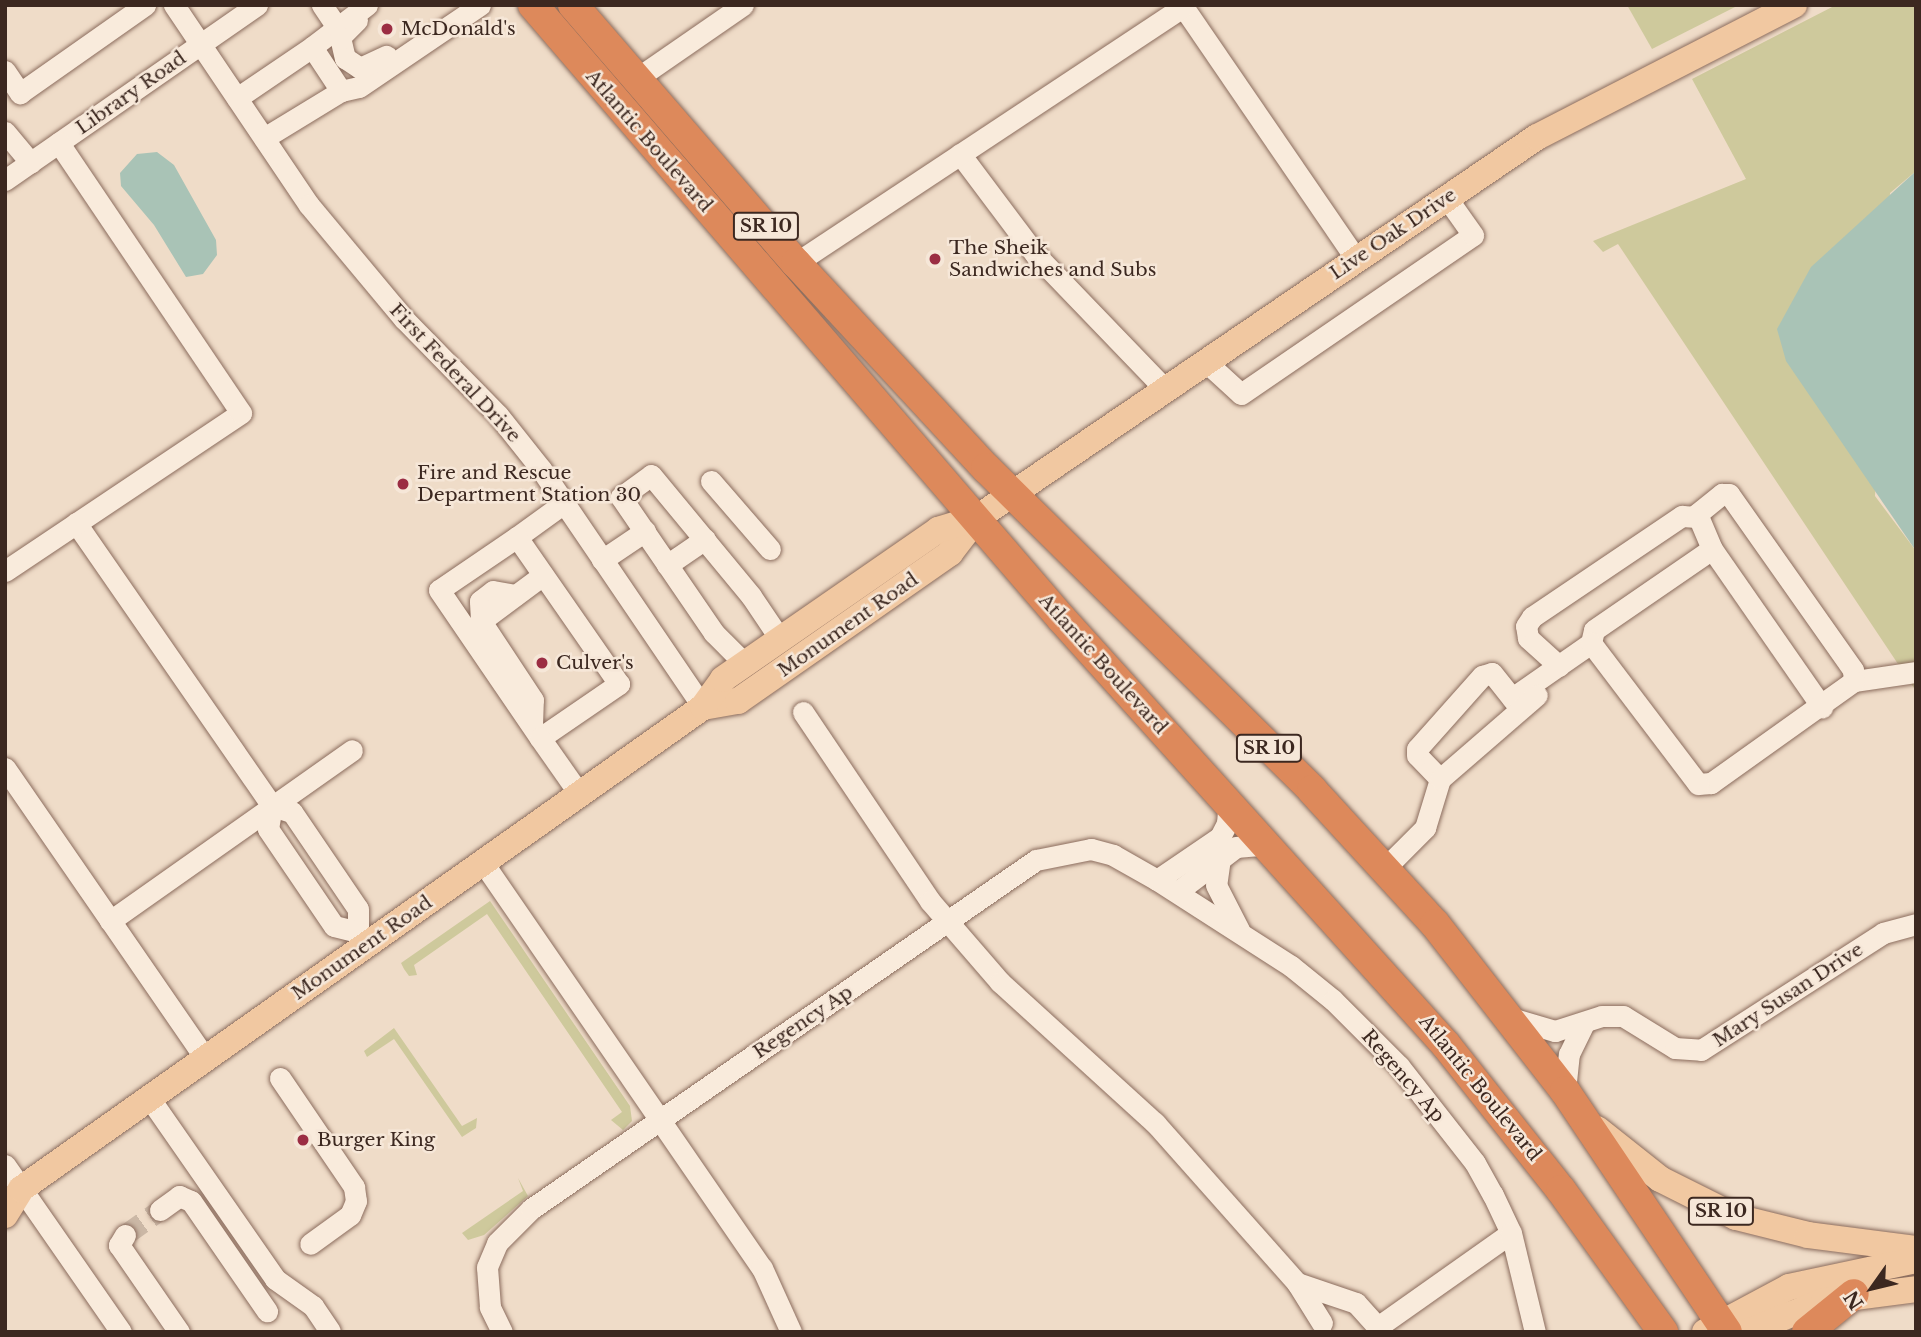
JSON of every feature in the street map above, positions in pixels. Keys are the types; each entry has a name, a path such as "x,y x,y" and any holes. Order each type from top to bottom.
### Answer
{"highway":[{"name":"Atlantic Boulevard","path":"533,5 1087,648 1268,844 1471,1076 1630,1285 1662,1332"},
{"name":"Atlantic Boulevard","path":"573,5 796,263 1011,494 1385,868 1511,1018 1565,1091 1725,1329"},
{"path":"587,69 600,67 615,85 636,79"},
{"path":"1630,1285 1636,1332"},
{"path":"1807,1332 1854,1294"}],"main road":[{"name":"Live Oak Drive","path":"1011,494 1446,197 1576,115 1794,5"},
{"name":"Monument Road","path":"703,707 738,701 950,554 977,518 1011,494"},
{"name":"Monument Road","path":"5,1215 13,1189 204,1057 362,939 484,864 703,707 723,679 945,526 977,518"},
{"name":"Atlantic Boulevard","path":"1565,1091 1598,1130 1633,1160 1720,1210 1788,1231 1916,1250"},
{"path":"1725,1329 1804,1282 1916,1260"},
{"path":"1725,1329 1854,1294 1916,1289"}],"street":[{"path":"5,71 20,93 123,12 145,5"},
{"name":"First Federal Drive","path":"174,5 264,138 360,269 498,415 564,503 703,707"},
{"name":"Library Road","path":"5,180 257,5"},
{"path":"323,5 337,27"},
{"path":"237,99 367,5"},
{"path":"379,5 340,37 345,58 360,68 431,27 448,26"},
{"path":"264,138 341,91 359,87 480,5"},
{"path":"636,79 743,5"},
{"path":"796,263 1182,6 1356,259"},
{"path":"312,47 341,91"},
{"path":"5,132 31,163"},
{"path":"5,572 241,413 59,143"},
{"path":"960,154 1035,254 1165,389"},
{"path":"1206,362 1241,394 1473,235 1446,197"},
{"path":"745,664 714,633 621,497 651,475 705,539 780,639"},
{"path":"711,481 770,549"},
{"path":"1555,669 1528,638 1526,626 1532,617 1682,516 1697,517 1722,494 1729,494 1853,670 1854,681"},
{"path":"564,503 439,590 474,626 536,732 580,795"},
{"path":"1697,517 1712,549 1822,707"},
{"path":"76,523 272,806 292,812 358,909 362,939"},
{"path":"602,560 645,531"},
{"path":"517,537 619,684 536,732"},
{"path":"667,565 705,539"},
{"path":"1385,868 1424,828 1440,779 1516,704 1548,685 1555,669 1591,643 1594,630 1712,549"},
{"path":"474,626 543,575"},
{"path":"1591,643 1698,784 1711,783 1822,707 1854,681 1916,672"},
{"path":"1440,779 1416,752 1487,673 1492,673 1516,704"},
{"path":"803,712 948,922 1010,992 1155,1123 1297,1283 1322,1328"},
{"path":"110,921 352,750"},
{"path":"5,768 204,1057"},
{"path":"1157,880 1220,837 1227,823 1229,802"},
{"path":"272,806 268,829 334,926 362,939"},
{"path":"1177,892 1236,847 1268,844"},
{"name":"Regency Ap","path":"502,1332 486,1289 487,1267 496,1243 531,1209 1036,860 1071,850 1113,855 1241,932 1333,1000 1399,1066 1475,1163 1511,1233 1535,1332"},
{"path":"1220,859 1216,885 1241,932"},
{"path":"484,864 658,1121 762,1268 791,1332"},
{"name":"Mary Susan Drive","path":"1511,1018 1555,1031 1602,1016 1623,1016 1675,1048 1707,1048 1883,933 1916,924"},
{"path":"1565,1091 1571,1046 1584,1023"},
{"path":"280,1078 354,1186 356,1201 350,1214 310,1244"},
{"path":"148,1096 275,1279 313,1306 330,1331"},
{"path":"5,1165 13,1189 121,1332"},
{"path":"160,1210 179,1196 191,1201 267,1311"},
{"path":"1297,1283 1345,1299 1367,1310 1381,1329 1511,1233"},
{"path":"125,1235 119,1245 179,1332"},
{"path":"1322,1328 1331,1307 1345,1299"}],"shaded area":[{"path":"1627,5 1739,5 1652,49"},
{"path":"1836,5 1916,5 1916,171 1890,193 1875,496 1916,551 1916,691 1618,244 1603,252 1593,241 1746,179 1692,79"},
{"path":"157,152 174,165 216,240 217,255 203,274 186,277 154,225 121,186 120,173 137,154"},
{"path":"1916,171 1916,551 1786,361 1777,329 1811,267"},
{"path":"490,901 630,1106 632,1121 623,1130 611,1120 622,1112 487,914 414,965 417,975 409,976 404,969 401,963"},
{"path":"394,1028 462,1126 477,1118 476,1128 462,1137 394,1039 367,1057 364,1051"},
{"path":"518,1178 528,1196 484,1235 468,1240 462,1233 523,1191"}],"tunnel":[{"path":"125,1235 160,1210"}],"place":[{"name":"McDonald's","path":"387,29"},
{"name":"The Sheik Sandwiches and Subs","path":"935,259"},
{"name":"Fire and Rescue Department Station 30","path":"403,484"},
{"name":"Culver's","path":"542,663"},
{"name":"Burger King","path":"303,1140"}]}
